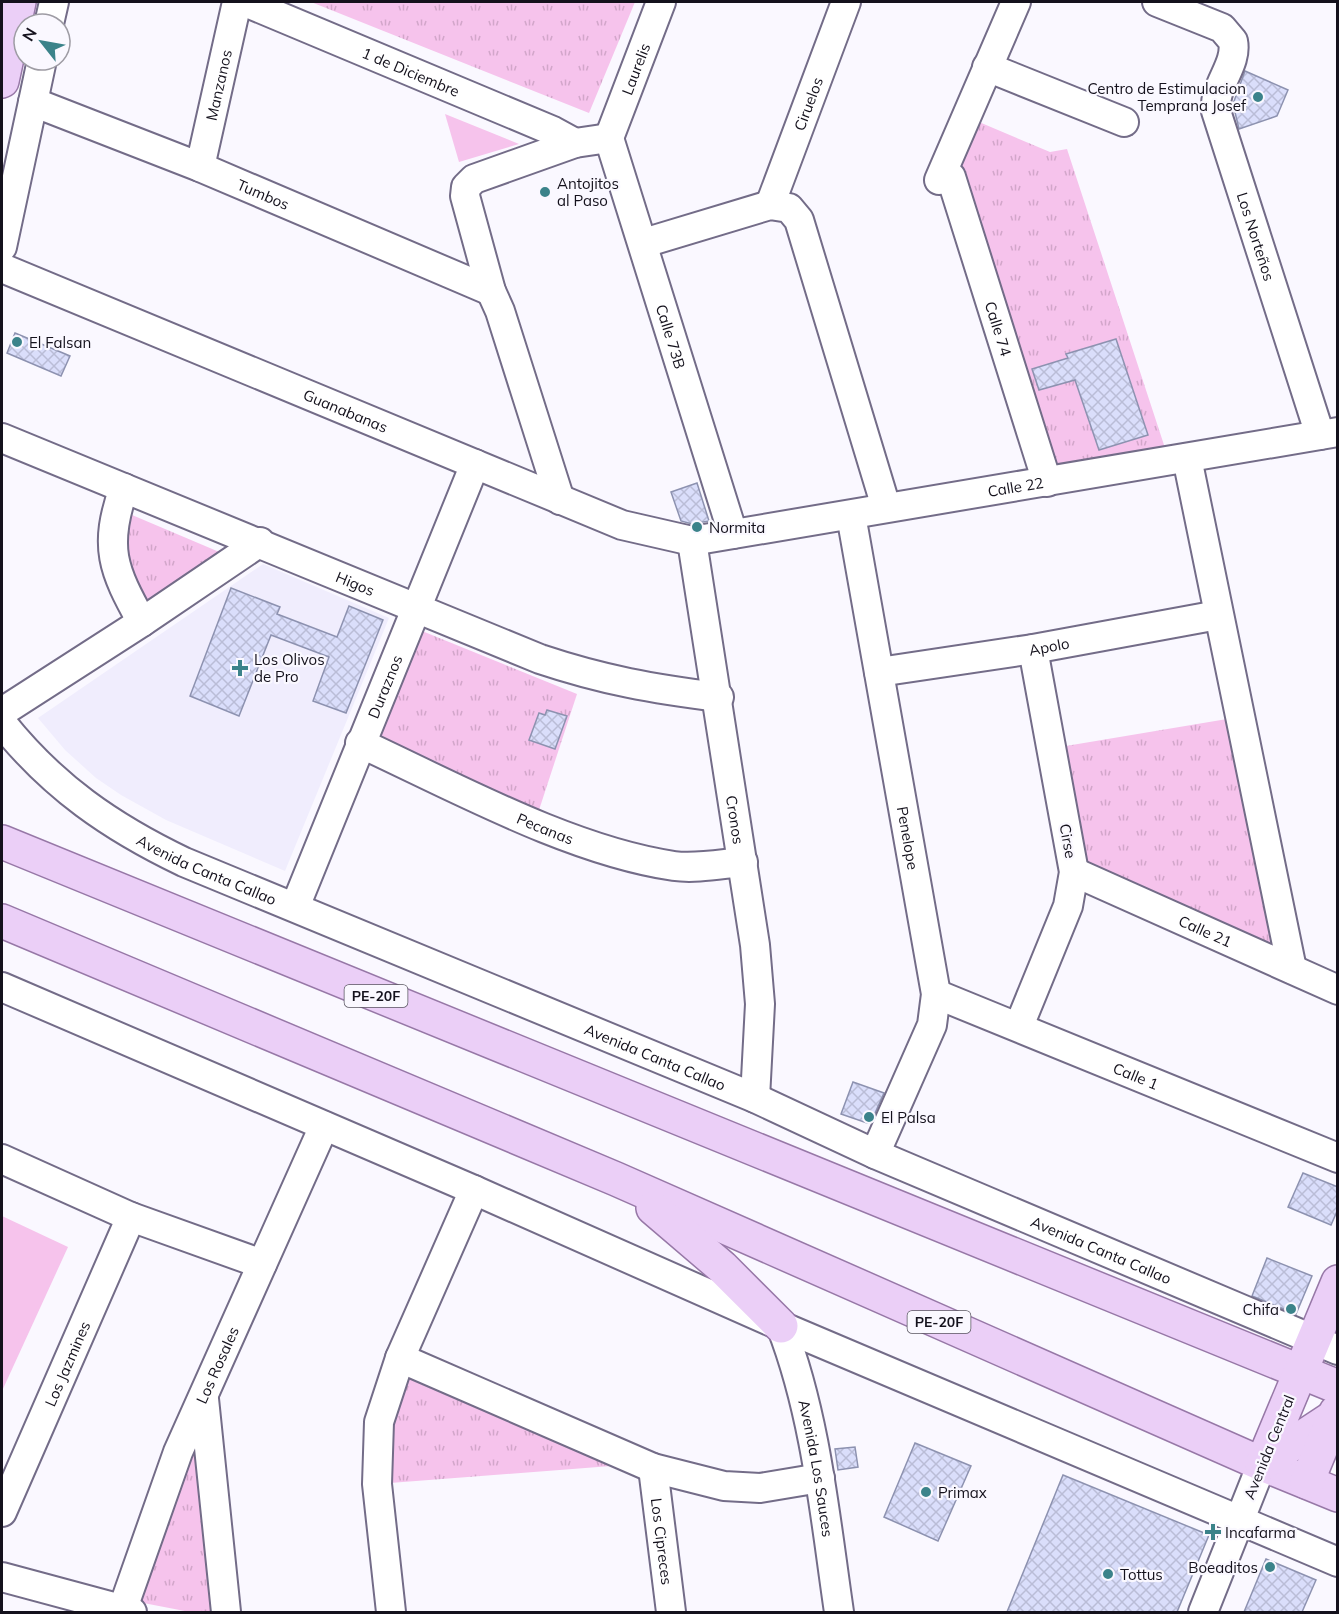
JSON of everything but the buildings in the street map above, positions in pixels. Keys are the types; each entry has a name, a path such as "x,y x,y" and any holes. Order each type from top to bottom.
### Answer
{"main road":[{"path":"2,81 19,2"},
{"name":"PE-20F","path":"2,842 762,1155 1300,1371 1337,1406"},
{"name":"PE-20F","path":"2,921 616,1179 1262,1464 1338,1494"},
{"path":"616,1179 671,1222 722,1267 781,1326"},
{"name":"Avenida Central","path":"1262,1464 1300,1371 1325,1345 1338,1282"},
{"path":"1262,1464 1337,1406"},
{"path":"1307,1482 1337,1406"}],"street":[{"name":"Manzanos","path":"200,167 237,2"},
{"name":"1 de Diciembre","path":"245,2 553,131 575,143"},
{"name":"Laurelis","path":"609,138 661,2"},
{"name":"Ciruelos","path":"770,205 846,2"},
{"name":"Calle 74","path":"1016,2 987,67 945,179 1047,482"},
{"name":"Los Norteños","path":"1157,2 1222,28 1233,41 1233,57 1217,95 1216,111 1329,433"},
{"path":"987,67 1124,122"},
{"path":"2,247 39,72"},
{"name":"Tumbos","path":"33,102 200,167 491,291"},
{"path":"560,500 500,311 491,291 465,196 466,187 474,179 575,143 609,138"},
{"name":"Calle 73B","path":"609,138 734,534"},
{"path":"644,243 770,205 789,208 799,220 886,507"},
{"name":"Guanabanas","path":"2,268 622,525 692,541"},
{"name":"Calle 22","path":"692,541 1329,433"},
{"name":"Higos","path":"2,438 260,542 540,659 584,674 643,688 718,697"},
{"path":"1187,458 1292,969"},
{"name":"Duraznos","path":"295,907 475,464"},
{"path":"124,488 116,511 112,552 118,579 142,622"},
{"name":"Penelope","path":"851,514 936,994 932,1024 875,1154"},
{"name":"Cronos","path":"692,541 743,862 760,1004 755,1098"},
{"path":"2,712 142,622 260,542"},
{"name":"Apolo","path":"879,672 1033,649 1218,615"},
{"name":"Cirse","path":"1019,1026 1068,906 1074,872 1033,649"},
{"name":"Avenida Canta Callao","path":"2,723 25,752 57,784 140,841 755,1098 875,1154 1325,1345"},
{"name":"Pecanas","path":"360,743 539,826 626,856 676,867 743,862"},
{"name":"Calle 21","path":"1074,872 1338,990"},
{"path":"2,987 474,1190 781,1326 1338,1562"},
{"name":"Calle 1","path":"936,994 1338,1158"},
{"name":"Los Rosales","path":"127,1612 178,1452 324,1126"},
{"path":"2,1159 131,1216 261,1264"},
{"path":"391,1612 377,1484 379,1422 399,1358 474,1190"},
{"name":"Los Jazmines","path":"2,1512 131,1216"},
{"name":"Avenida Los Sauces","path":"781,1326 794,1360 820,1478 838,1612"},
{"path":"399,1358 653,1468 724,1486 760,1488 820,1478"},
{"path":"204,1397 226,1612"},
{"name":"Avenida Central","path":"1203,1612 1262,1464"},
{"name":"Los Cipreces","path":"653,1468 671,1612"},
{"path":"2,1577 127,1612"}],"shaded area":[{"name":"Los Olivos de Pro","path":"263,564 389,618 285,871 166,820 121,795 96,778 65,750 38,718"}],"green space":[{"path":"311,2 635,2 589,113"},
{"path":"445,114 519,144 459,162"},
{"path":"979,122 1050,152 1067,149 1165,448 1041,470 948,176"},
{"path":"125,512 224,554 143,608 124,543"},
{"path":"422,631 577,694 539,810 378,743"},
{"path":"1227,719 1278,949 1080,865 1060,747"},
{"path":"2,1216 68,1247 2,1391"},
{"path":"407,1374 624,1465 390,1483 389,1426"},
{"path":"198,1421 216,1612 190,1612 133,1601"}],"place":[{"name":"Centro de Estimulacion Temprana Josef","path":"1258,97"},
{"name":"Antojitos al Paso","path":"545,192"},
{"name":"El Falsan","path":"17,342"},
{"name":"Normita","path":"697,527"},
{"name":"Los Olivos de Pro","path":"240,668"},
{"name":"El Palsa","path":"869,1117"},
{"name":"Chifa","path":"1291,1309"},
{"name":"Primax","path":"926,1492"},
{"name":"Incafarma","path":"1213,1532"},
{"name":"Boeaditos","path":"1270,1567"},
{"name":"Tottus","path":"1108,1574"}]}
